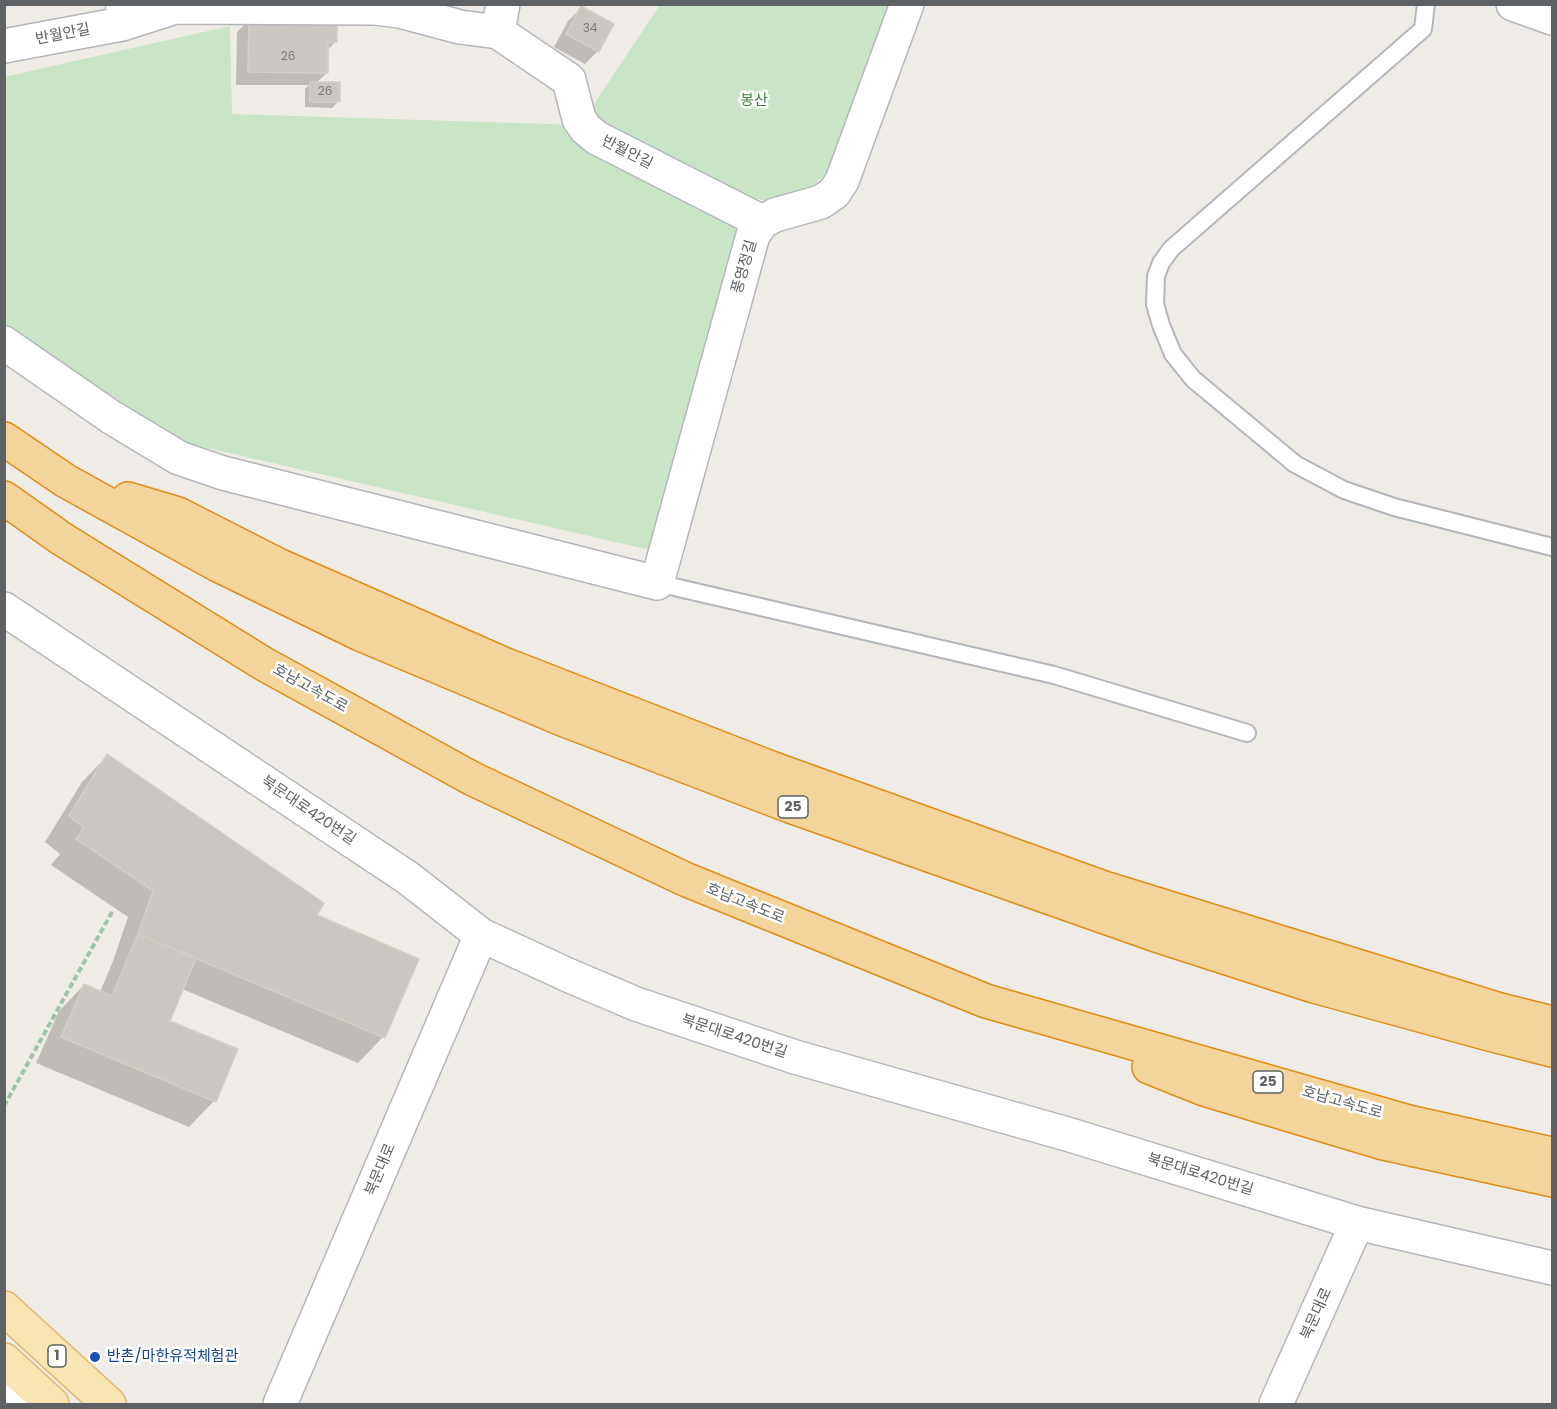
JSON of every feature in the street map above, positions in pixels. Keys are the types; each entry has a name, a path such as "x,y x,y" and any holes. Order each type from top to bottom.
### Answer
{"highway":[{"name":"25","path":"4,439 66,481 218,565 360,634 573,723 790,806 1153,934 1314,986 1489,1035 1552,1050"},
{"path":"66,481 178,514 278,565 506,665 771,768 1104,888 1500,1010 1552,1023"},
{"name":"호남고속도로","path":"4,498 62,539 264,664 473,779 687,880 986,1001 1410,1122 1552,1154"},
{"path":"986,1001 1204,1089 1383,1143 1552,1180"}],"main road":[{"name":"1","path":"4,1308 109,1404"},
{"path":"4,1360 52,1404"}],"street":[{"name":"풍영정길","path":"657,583 753,235 762,222 775,215 820,201 834,193 842,181 906,4"},
{"path":"1513,4 1552,18"},
{"name":"반월안길","path":"4,46 123,14 175,7 376,6 460,27 500,18 569,80 579,119 597,138 762,222"},
{"path":"4,343 111,417 178,458 235,476 657,583"},
{"name":"북문대로420번길","path":"4,609 408,878 481,935 581,981 714,1032 795,1057 1067,1134 1357,1223 1552,1268"},
{"name":"북문대로","path":"280,1404 481,935"},
{"name":"북문대로","path":"1276,1404 1357,1223"},
{"path":"4,1386 16,1404"}],"lane":[{"path":"1426,4 1423,29 1171,249 1161,263 1156,276 1155,304 1173,354 1193,379 1295,464 1344,490 1394,507 1552,547"},
{"path":"657,583 1054,675 1247,733"}],"path":[{"path":"4,1106 112,912"}],"green space":[{"name":"봉산","path":"660,5 892,5 837,164 812,186 769,201 751,198 654,551 186,443 5,328 4,77 230,26 232,114 580,125"}],"building":[{"path":"581,6 614,24 599,52 566,34"},
{"path":"249,18 337,18 337,42 328,42 328,73 248,72"},
{"path":"310,82 340,82 340,102 310,102"},
{"path":"107,754 324,903 317,915 419,959 385,1038 138,934 153,891 76,839 84,828 69,816"},
{"path":"138,934 196,958 170,1021 238,1049 216,1102 61,1037 84,984 112,996"}],"place":[{"name":"반촌/마한유적체험관","path":"95,1357"}]}
